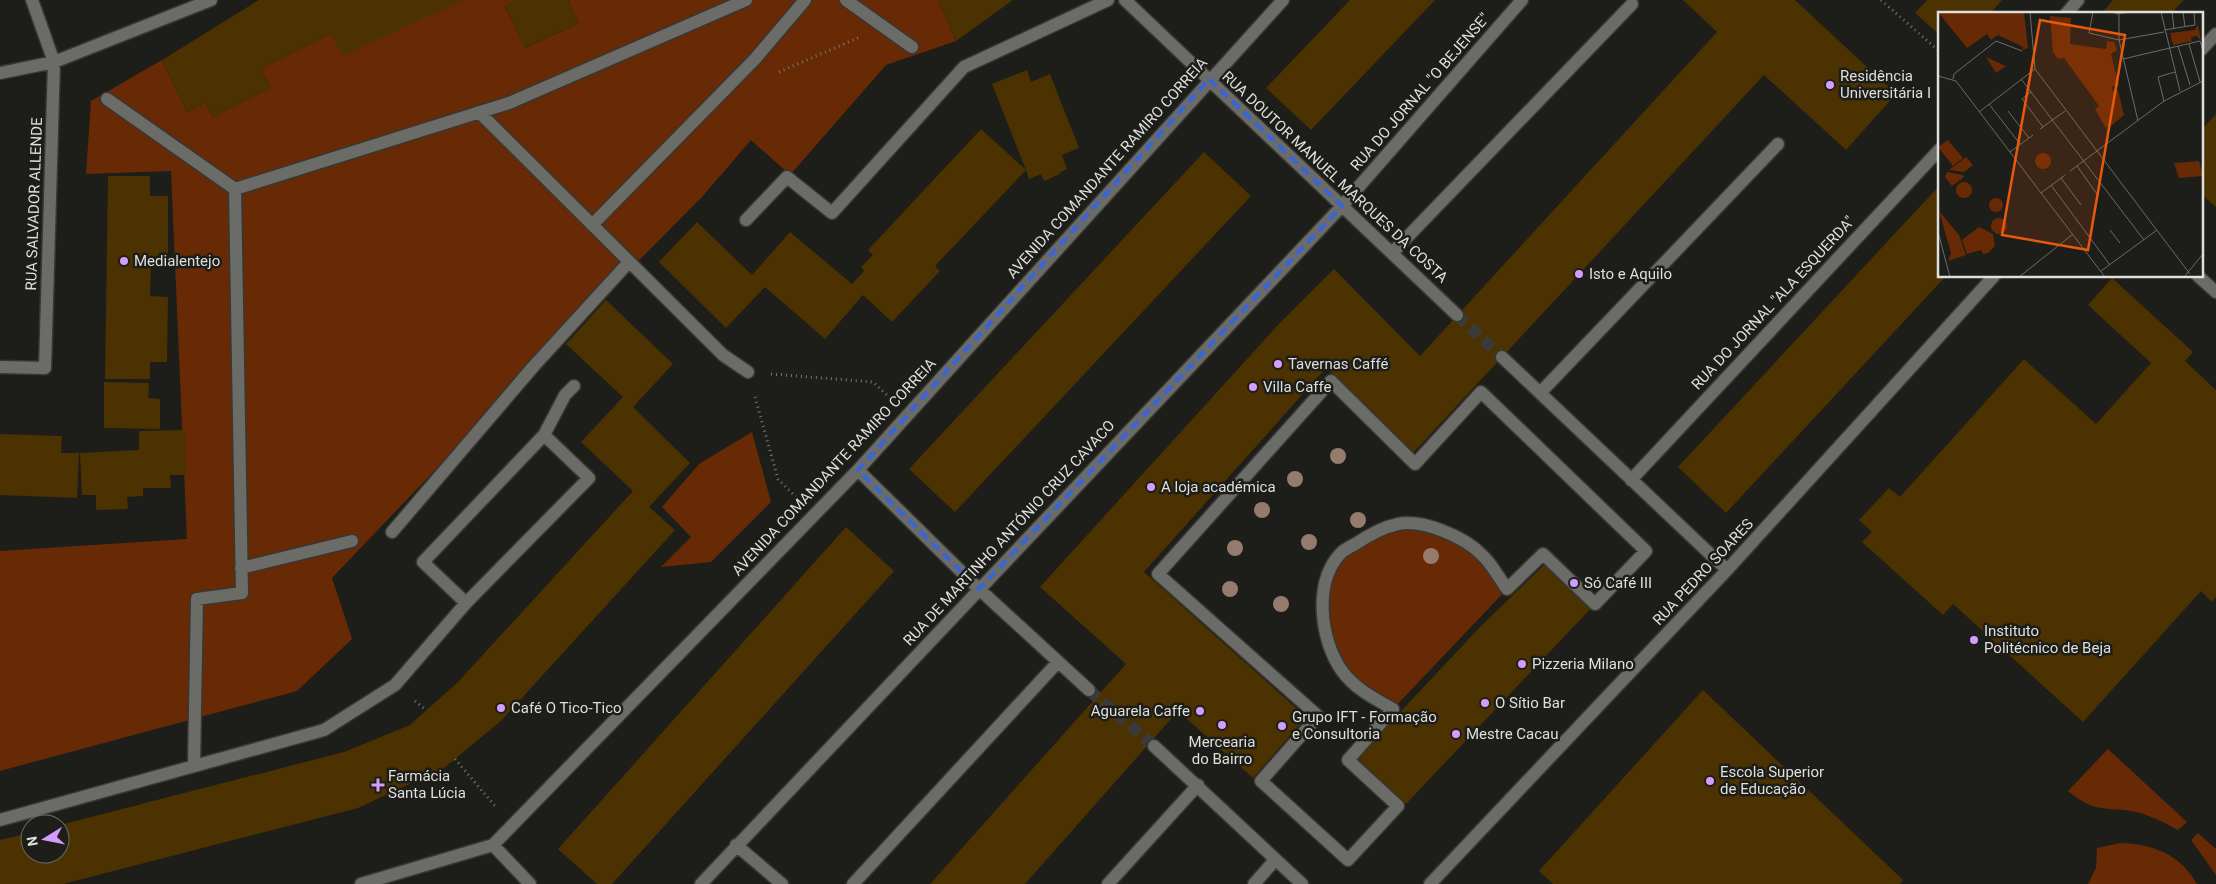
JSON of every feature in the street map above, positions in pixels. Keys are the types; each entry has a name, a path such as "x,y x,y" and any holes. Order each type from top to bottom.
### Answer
{"street":[{"name":"RUA SALVADOR ALLENDE","path":"0,367 45,368 54,62 32,0"},
{"path":"0,73 54,62 211,0"},
{"path":"235,189 508,103 746,0"},
{"path":"592,225 755,59 804,0"},
{"path":"846,0 912,47"},
{"path":"746,220 787,177 832,213 964,67 1108,0"},
{"name":"RUA DOUTOR MANUEL MARQUES DA COSTA","path":"1125,0 1457,315"},
{"name":"AVENIDA COMANDANTE RAMIRO CORREIA","path":"493,845 858,470 1209,79 1283,0"},
{"name":"RUA DO JORNAL \"O BEJENSE\"","path":"1342,206 1522,0"},
{"path":"2068,12 2078,0"},
{"path":"1392,253 1632,4"},
{"path":"2204,47 2216,34"},
{"path":"107,99 235,189"},
{"path":"479,112 724,356 748,372"},
{"path":"1540,393 1778,144"},
{"name":"RUA DO JORNAL \"ALA ESQUERDA\"","path":"1631,480 1938,150"},
{"path":"194,766 197,598 242,593 235,189"},
{"name":"RUA DE MARTINHO ANTÓNIO CRUZ CAVACO","path":"701,884 1342,206"},
{"path":"392,532 533,367 629,262"},
{"name":"RUA PEDRO SOARES","path":"1430,884 1728,570 1992,278"},
{"path":"2200,278 2216,292"},
{"path":"1502,357 1728,570"},
{"path":"1331,381 1415,464 1481,392 1646,551 1595,604 1543,554 1507,589 1482,555 1463,540 1430,526 1400,524 1370,534 1341,553 1327,574 1321,611 1331,648 1342,671 1363,692 1394,709 1348,760 1398,806 1348,860 1261,781 1318,716 1158,574 1331,381"},
{"path":"466,603 423,562 544,435 565,395 574,386"},
{"path":"0,820 324,730 395,685 466,603 589,478 544,435"},
{"path":"858,470 979,589 1089,690"},
{"path":"241,568 352,541"},
{"path":"853,884 1058,662"},
{"path":"1154,746 1302,884"},
{"path":"1108,884 1198,785"},
{"path":"361,884 493,845 530,884"},
{"path":"736,846 782,884"},
{"path":"1254,884 1275,860"}],"path":[{"path":"1881,0 1938,50"},
{"path":"773,74 865,35 878,22"},
{"path":"814,515 778,479 748,372 873,382 908,414"},
{"path":"455,759 512,825"}],"highlighted area":[{"path":"1209,79 1342,206 979,589 858,470"}],"shaded area":[{"path":"463,0 517,0 505,6 525,48 579,23 568,0 938,0 956,41 886,65 790,175 751,140 702,197 541,359 332,578 352,639 297,691 0,771 0,551 187,539 171,171 86,174 91,101 162,60 187,112 205,103 213,117 271,88 261,69 331,34"},
{"path":"752,432 771,502 711,562 661,567 691,537 662,507 699,464"},
{"path":"1400,524 1463,540 1507,589 1393,709 1363,692 1331,648 1327,574 1341,553"},
{"path":"2108,749 2187,822 2178,830 2137,812 2091,806 2068,791"},
{"path":"2198,833 2216,849 2216,875 2191,840"},
{"path":"2120,843 2144,846 2174,858 2197,884 2088,884 2096,868 2097,848"}],"building":[{"path":"259,0 463,0 342,56 331,34 261,69 271,88 213,117 205,103 187,112 162,60"},
{"path":"517,0 568,0 579,23 524,48 505,5"},
{"path":"938,0 1013,0 956,41"},
{"path":"1350,0 1435,0 1311,130 1266,88"},
{"path":"1683,0 1795,0 1896,94 1846,150 1764,75 1413,453 1326,368 1144,572 1306,717 1253,778 1178,711 1025,884 930,884 1126,664 1040,587 1277,326 1334,269 1420,356 1717,32"},
{"path":"1927,0 2002,0 1992,12 1938,12 1938,33 1915,13"},
{"path":"2113,0 2184,0 2173,12 2103,12"},
{"path":"1027,70 1031,82 1050,74 1079,148 1062,155 1067,169 1044,181 1041,174 1029,179 992,84"},
{"path":"2216,114 2216,207 2204,197 2204,127"},
{"path":"981,129 1026,170 935,266 940,271 892,322 863,295 825,339 765,287 726,328 659,262 697,222 752,275 790,232 852,284 864,271 861,267 873,255 868,250"},
{"path":"1204,152 1251,196 955,512 909,469"},
{"path":"108,176 150,176 150,196 168,196 168,261 151,261 150,296 168,297 167,362 150,362 150,379 105,379"},
{"path":"1938,187 1938,278 1944,278 1726,513 1678,467"},
{"name":"Instituto Politécnico de Beja","path":"2112,278 2193,352 2185,361 2216,390 2216,597 2212,602 2201,591 2083,722 1953,604 1943,615 1862,542 1872,532 1859,520 1889,488 1900,497 2024,359 2096,424 2151,363 2088,305"},
{"path":"606,300 673,364 633,407 690,463 649,507 675,530 501,721 444,768 358,808 63,884 0,884 0,840 20,835 20,864 70,864 70,822 344,752 410,725 458,682 633,491 581,442 623,397 566,344"},
{"path":"104,382 149,383 148,398 160,399 160,429 104,428"},
{"path":"185,430 186,475 170,475 171,488 143,488 143,496 127,497 128,509 96,510 96,495 82,495 80,453 139,450 139,431"},
{"path":"0,434 62,436 61,453 79,453 77,498 0,495"},
{"path":"846,527 894,571 612,884 597,884 558,849"},
{"path":"1550,559 1595,604 1406,804 1357,758 1480,627"},
{"name":"Escola Superior de Educação","path":"1703,690 1903,880 1900,884 1553,884 1539,871"}],"tunnel":[{"path":"1457,315 1502,357"},
{"path":"1089,690 1154,746"}],"place":[{"name":"Residência Universitária I","path":"1830,85"},
{"name":"Medialentejo","path":"124,261"},
{"name":"Isto e Aquilo","path":"1579,274"},
{"name":"Tavernas Caffé","path":"1278,364"},
{"name":"Villa Caffe","path":"1253,387"},
{"name":"A loja académica","path":"1151,487"},
{"name":"Só Café III","path":"1574,583"},
{"name":"Instituto Politécnico de Beja","path":"1974,640"},
{"name":"Pizzeria Milano","path":"1522,664"},
{"name":"O Sítio Bar","path":"1485,703"},
{"name":"Café O Tico-Tico","path":"501,708"},
{"name":"Aguarela Caffe","path":"1200,711"},
{"name":"Mercearia do Bairro","path":"1222,725"},
{"name":"Grupo IFT - Formação e Consultoria","path":"1282,726"},
{"name":"Mestre Cacau","path":"1456,734"},
{"name":"Escola Superior de Educação","path":"1710,781"},
{"name":"Farmácia Santa Lúcia","path":"378,785"}]}
